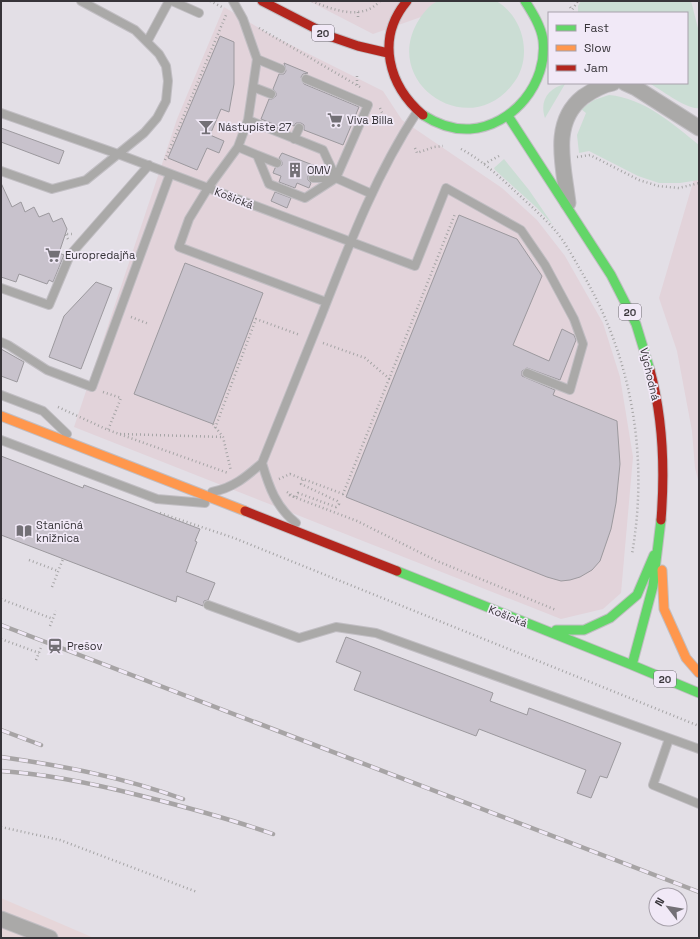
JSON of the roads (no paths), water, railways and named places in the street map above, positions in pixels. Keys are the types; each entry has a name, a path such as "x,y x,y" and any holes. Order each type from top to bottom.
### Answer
{"main road":[{"name":"20","path":"262,1 332,38 388,53"},
{"path":"408,1 402,6 392,28 388,53 392,75 402,95 417,112 438,124 462,129 486,126 508,116 524,102 537,83 546,62 543,39 536,19 525,1"},
{"name":"Východná","path":"508,116 597,249 624,295 642,341 653,380 661,429 664,480 660,539 641,638 632,665"},
{"name":"Košická","path":"1,416 202,493 699,693"},
{"path":"545,630 584,630 610,618 637,595 660,539"},
{"path":"660,539 664,609 686,658 699,673"}],"street":[{"path":"568,206 561,138 565,119 576,103 588,93 605,84"},
{"path":"627,84 699,128"},
{"path":"1,919 50,938"}],"lane":[{"path":"1,171 52,189 86,180 144,132 157,118 166,101 168,81 166,66 159,54 135,30 81,1"},
{"path":"147,42 171,1 199,13"},
{"path":"233,1 243,19 257,59 248,120 238,147 208,188 189,219 179,247 326,302"},
{"path":"257,59 281,69"},
{"path":"258,155 269,184 305,198 336,178 368,105 316,86 306,79"},
{"path":"253,87 271,94"},
{"name":"Košická","path":"202,493 226,490 244,479 262,463 350,242 372,194 403,133 417,112"},
{"name":"Košická","path":"1,113 118,154 350,242"},
{"path":"248,120 323,150 336,178"},
{"path":"294,139 299,128"},
{"path":"238,147 277,163"},
{"path":"1,288 49,305 70,255 149,166"},
{"path":"1,342 47,370 92,387 170,174"},
{"path":"313,178 336,178 372,194"},
{"path":"350,242 416,266 446,188 521,230 545,264 574,319 582,344 570,390 527,373"},
{"path":"1,395 43,411 79,446"},
{"path":"1,440 156,499 234,506"},
{"name":"Košická","path":"262,463 269,488 276,502 289,517 317,539"},
{"path":"208,605 299,638 336,627 376,633 669,739 699,748"},
{"path":"669,739 653,785 699,804"}],"railway":[{"path":"1,625 699,892"},
{"path":"1,730 41,745"},
{"path":"1,757 47,764 115,778 183,799"},
{"path":"1,771 54,777 107,787 241,823 273,834"}],"place":[{"name":"Viva Billa","path":"335,120"},
{"name":"Nástupište 27","path":"206,127"},
{"name":"OMV","path":"295,170"},
{"name":"Europredajňa","path":"53,255"},
{"name":"Staničná knižnica","path":"24,531"},
{"name":"Prešov","path":"55,646"}]}
